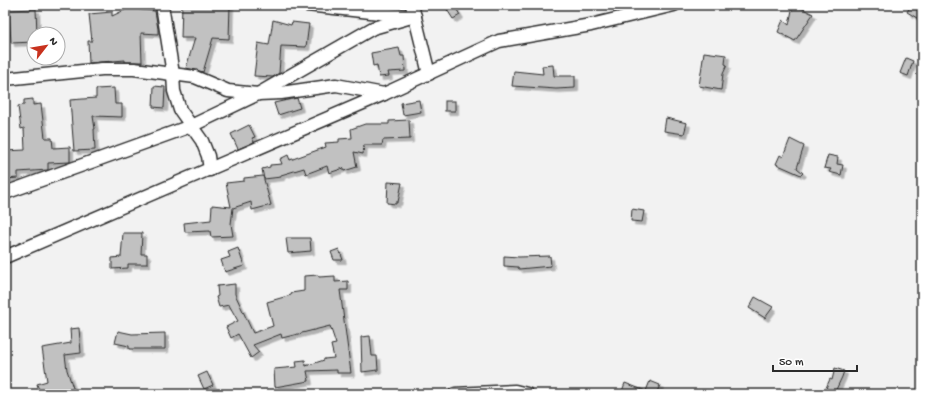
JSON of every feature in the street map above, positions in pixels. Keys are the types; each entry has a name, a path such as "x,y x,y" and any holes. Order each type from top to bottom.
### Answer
{"street":[{"path":"162,5 173,74 174,91 180,110 202,141 208,156 210,170"},
{"path":"307,5 414,11"},
{"path":"5,257 210,170 499,42 591,25 674,5"},
{"path":"414,11 429,74"},
{"path":"5,193 191,126 258,94 373,28 414,11"},
{"path":"5,79 102,69 134,69 196,77 228,91 258,94 336,85 384,94"},
{"path":"455,394 515,391 527,394"}],"building":[{"path":"182,5 230,5 229,39 213,38 203,72 186,68 195,38 181,38"},
{"path":"444,5 454,5 460,15 453,19"},
{"path":"793,5 813,14 795,41 778,32 783,20 789,25"},
{"path":"911,5 922,5 922,21 907,12"},
{"path":"133,6 133,9 155,11 158,29 158,34 141,33 142,62 125,62 125,60 89,63 88,41 92,41 89,14 112,12 112,16"},
{"path":"36,9 37,26 26,26 26,42 11,43 9,10"},
{"path":"273,20 291,25 292,22 309,24 306,47 281,46 279,73 273,77 254,76 258,43 269,45"},
{"path":"399,48 401,56 404,56 405,71 388,72 389,76 379,77 377,65 373,66 371,53"},
{"path":"704,52 726,55 725,64 727,65 723,74 721,90 699,86"},
{"path":"906,58 913,61 908,76 900,73"},
{"path":"553,65 554,76 575,76 575,88 556,89 512,86 514,71 543,74 542,66"},
{"path":"154,86 165,87 164,108 153,107"},
{"path":"114,88 115,104 122,104 122,117 93,116 95,129 95,150 74,151 70,100 96,98 96,89"},
{"path":"297,98 300,108 278,115 274,103"},
{"path":"33,99 33,105 41,104 45,138 52,138 53,148 70,147 70,162 48,163 48,170 18,172 18,178 5,179 5,151 25,150 24,128 21,129 18,106 24,105 24,100"},
{"path":"419,100 421,112 403,115 401,103"},
{"path":"445,101 455,101 455,111 445,111"},
{"path":"666,118 687,123 684,134 664,131"},
{"path":"409,120 410,139 383,140 382,145 364,145 363,154 354,152 357,167 344,171 344,168 329,173 327,166 306,174 304,168 281,175 281,177 264,179 262,169 270,167 270,165 282,164 280,159 288,155 290,160 326,147 325,143 339,142 339,139 352,138 351,129 365,124 389,124 389,121"},
{"path":"249,125 255,137 252,138 254,142 238,149 231,134"},
{"path":"790,139 804,146 797,168 803,173 801,175 776,164 780,155 783,157"},
{"path":"828,155 838,157 837,164 843,165 841,175 829,172 831,169 824,168"},
{"path":"263,176 271,205 252,210 251,202 233,208 231,224 233,236 211,237 210,231 185,232 184,223 211,220 212,205 231,207 226,183 244,181 244,178"},
{"path":"388,182 402,183 398,202 396,202 396,204 387,203"},
{"path":"632,209 644,211 642,222 631,221"},
{"path":"123,233 142,233 141,254 147,254 147,264 128,264 128,268 112,269 112,258 121,257"},
{"path":"286,238 310,238 311,251 288,253"},
{"path":"238,248 244,266 225,272 221,260 230,257 228,252"},
{"path":"339,249 343,260 334,260 331,252"},
{"path":"504,256 550,256 551,266 519,269 518,267 504,266"},
{"path":"318,275 319,277 335,276 335,282 348,281 348,290 340,290 351,373 337,373 337,370 307,371 309,381 275,387 274,369 297,367 296,361 305,360 306,366 324,359 334,358 331,345 336,344 330,326 282,338 281,334 253,345 259,352 251,358 238,334 231,338 226,327 238,321 229,305 219,307 216,297 218,296 217,286 235,284 235,294 253,333 273,326 267,302 291,295 291,293 304,291 304,276"},
{"path":"755,297 773,307 765,318 749,308"},
{"path":"79,328 81,353 65,355 67,370 75,394 40,394 37,384 47,381 42,348 71,343 70,329"},
{"path":"118,331 132,334 165,333 165,349 129,349 129,346 115,343"},
{"path":"370,336 372,356 377,356 378,370 362,372 361,337"},
{"path":"835,368 844,371 834,394 828,394 829,390 826,388 830,379 832,380"},
{"path":"207,372 213,385 204,389 198,376"},
{"path":"650,381 660,385 656,394 621,394 625,383 646,391"}]}
